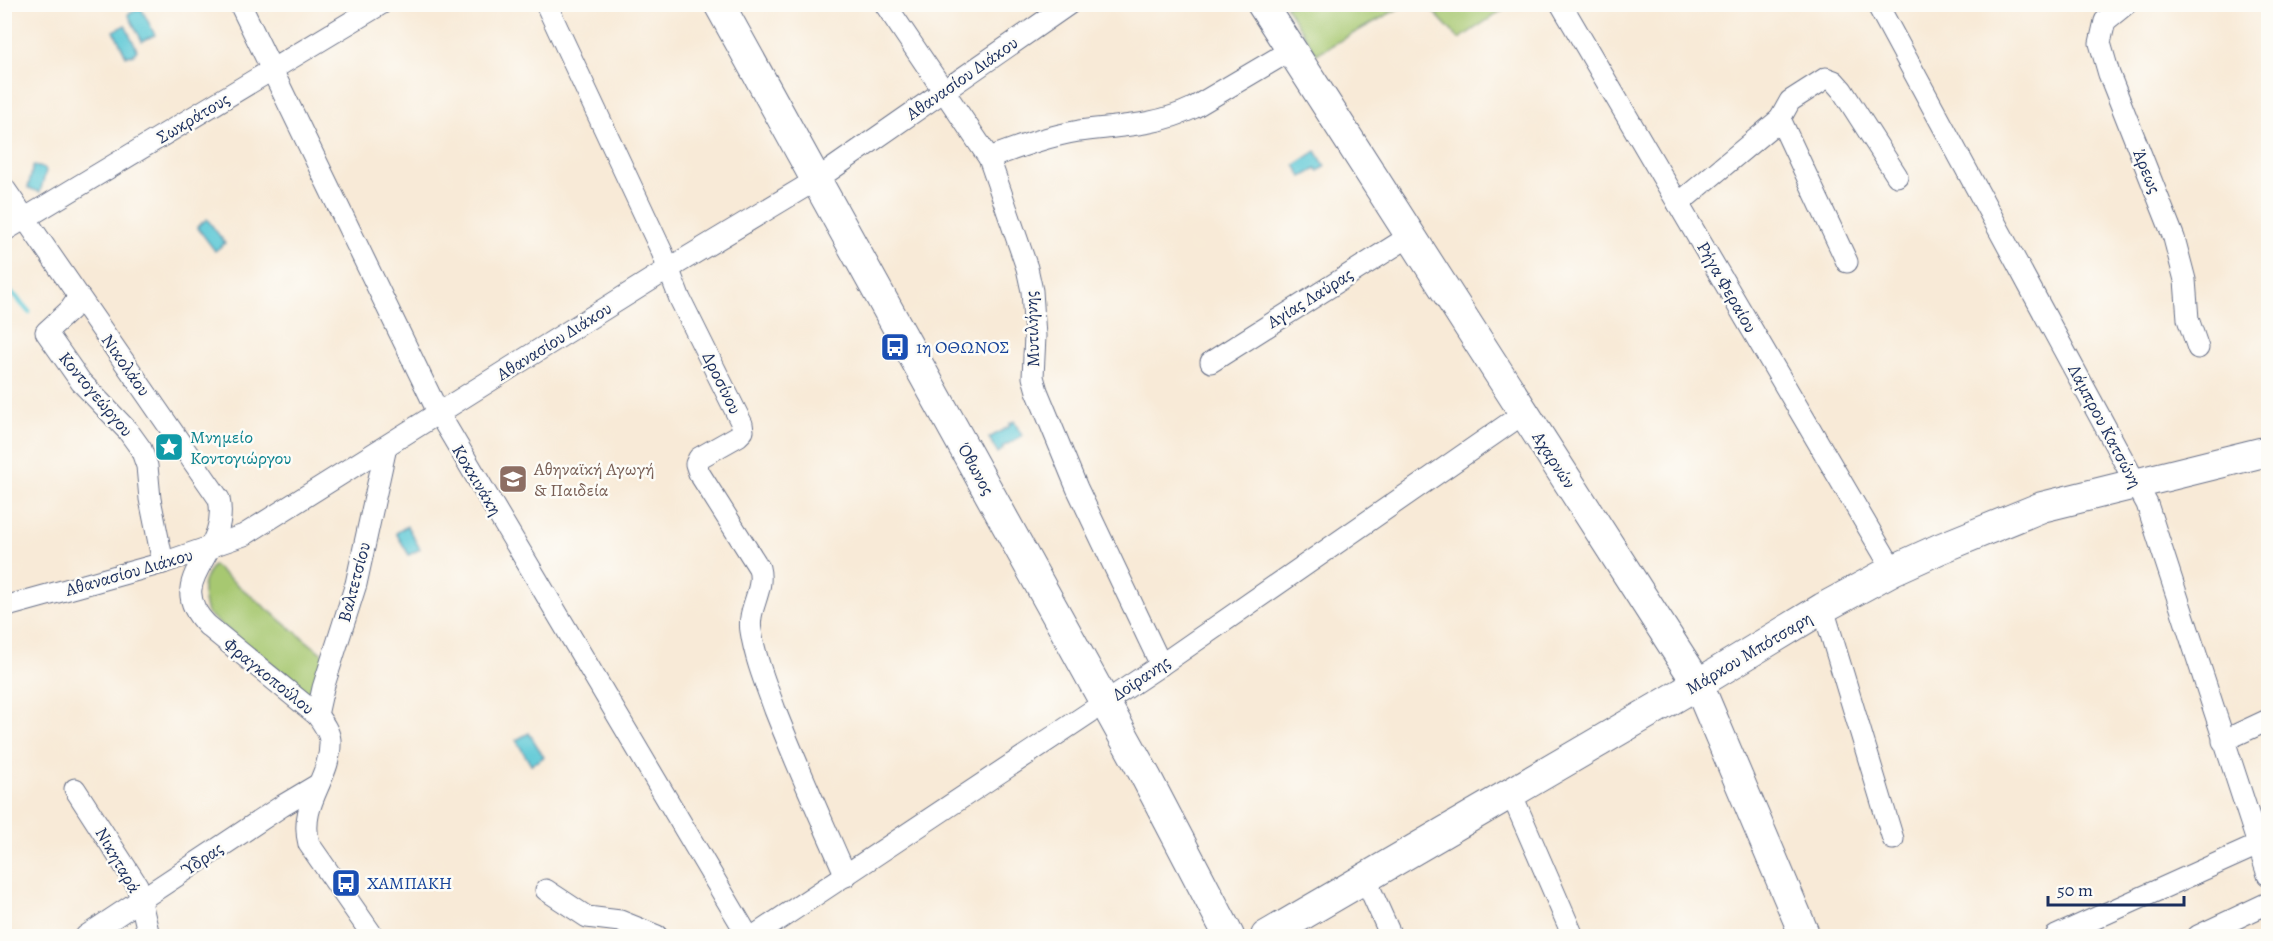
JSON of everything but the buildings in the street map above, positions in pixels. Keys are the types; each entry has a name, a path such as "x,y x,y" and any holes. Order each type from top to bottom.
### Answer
{"street":[{"name":"Κοκκινάκη","path":"240,4 439,414 748,936"},
{"name":"Σωκράτους","path":"4,231 381,4"},
{"name":"Δροσίνου","path":"546,4 662,252 680,299 742,424 743,431 738,436 699,458 696,464 699,473 759,568 762,579 761,587 751,613 750,628 756,654 786,738 846,876"},
{"name":"Όθωνος","path":"719,4 1105,703 1229,936"},
{"name":"Μυτιλήνης","path":"885,4 989,158 1027,268 1032,291 1035,336 1033,377 1037,391 1077,488 1161,665"},
{"name":"Αθανασίου Διάκου","path":"4,608 163,563 244,535 668,269 816,180 1069,4"},
{"name":"Αχαρνών","path":"1262,4 1698,684 1805,936"},
{"name":"Ρήγα Φεραίου","path":"1561,4 1893,570"},
{"name":"Λάμπρου Κατσώνη","path":"1877,4 2147,504 2268,875"},
{"name":"Άρεως","path":"2126,4 2106,21 2100,43 2109,74 2174,238 2185,280 2188,320 2198,348"},
{"path":"989,158 1055,136 1150,123 1176,116 1291,50"},
{"path":"1678,204 1780,119 1790,101 1826,78 1834,81 1897,176"},
{"path":"1780,119 1847,262"},
{"name":"Νικολάου","path":"4,188 219,499 222,513 220,526 210,548"},
{"name":"Αγίας Λαύρας","path":"1211,362 1410,236"},
{"name":"Κοντογεώργου","path":"79,297 70,310 46,332 81,382 128,431 141,449 147,466 150,499 163,563"},
{"name":"Δοϊρανης","path":"754,936 1161,665 1524,413"},
{"name":"Βαλτετσίου","path":"317,715 323,688 356,584 386,447"},
{"name":"Μάρκου Μπότσαρη","path":"1266,936 1893,570 1938,549 2042,507 2268,450"},
{"name":"Φραγκοπούλου","path":"210,548 190,584 190,598 195,613 207,626 317,715 330,739 326,767 306,814 305,830 309,843 374,936"},
{"path":"1823,609 1893,839"},
{"path":"2223,741 2268,720"},
{"name":"Ύδρας","path":"86,936 319,784"},
{"name":"Νικηταρά","path":"75,789 137,885 149,936"},
{"path":"1511,793 1573,936"},
{"path":"2056,936 2258,845"},
{"path":"1365,878 1391,936"},
{"path":"546,890 586,917 620,921 657,936"},
{"path":"2198,936 2268,903"}],"green space":[{"path":"1285,5 1405,5 1316,54"},
{"path":"1427,5 1510,5 1459,39"},
{"path":"213,565 325,656 312,697 207,613 203,588"}],"water":[{"path":"141,8 155,35 142,41 128,14"},
{"path":"125,25 137,50 133,55 126,56 114,31"},
{"path":"1316,151 1325,166 1302,177 1295,165"},
{"path":"33,166 44,168 46,171 40,192 28,188"},
{"path":"207,219 225,243 215,251 197,227"},
{"path":"1014,421 1022,436 1002,447 1003,449 998,453 989,438 1010,426 1009,424"},
{"path":"407,526 420,549 409,555 396,533"},
{"path":"529,733 544,757 531,765 516,740"}],"waterway":[{"path":"4,288 15,296 29,312"}],"place":[{"name":"1η ΟΘΩΝΟΣ","path":"895,347"},
{"name":"Μνημείο Κοντογιώργου","path":"169,447"},
{"name":"Αθηναϊκή Αγωγή & Παιδεία","path":"513,479"},
{"name":"ΧΑΜΠΑΚΗ","path":"346,883"}]}
